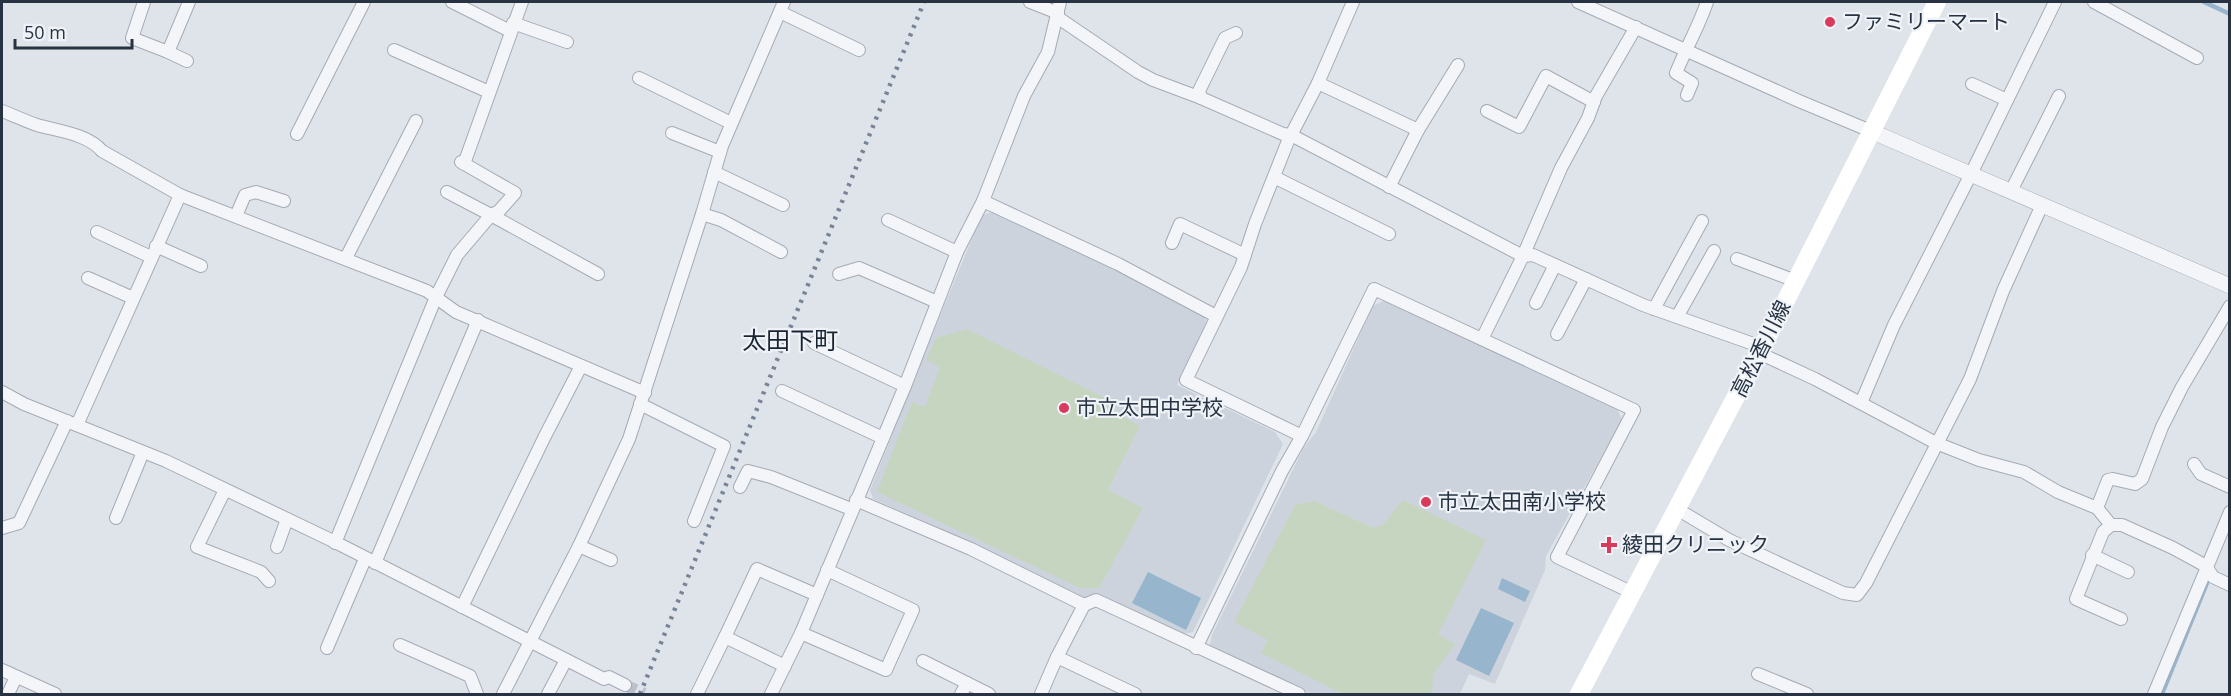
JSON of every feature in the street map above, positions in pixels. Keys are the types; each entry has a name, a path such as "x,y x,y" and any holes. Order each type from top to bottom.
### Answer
{"main road":[{"name":"高松香川線","path":"1579,694 1761,350 1937,2"}],"street":[{"path":"144,2 132,38 187,61"},
{"path":"168,52 189,2"},
{"path":"297,134 364,2"},
{"path":"452,2 512,27 567,42"},
{"path":"336,543 436,297 457,255 491,215 500,211 515,193 462,163 522,2"},
{"path":"1030,2 1059,11 1138,72 1153,80 1283,134 1291,135 1523,256 1533,255 1654,309 1761,350 1936,443 1979,460 2024,472 2058,492 2097,508 2111,525"},
{"path":"1302,436 1186,380 1245,255 1291,135 1318,83 1353,2"},
{"path":"1578,2 2229,286"},
{"path":"1687,95 1692,83 1676,73 1685,50 1698,29 1707,2"},
{"path":"1861,403 1894,325 2055,2"},
{"path":"2094,2 2197,58"},
{"path":"503,694 579,546 629,439 720,152 782,7 859,50"},
{"path":"771,694 801,633 905,386 957,252 983,201 1024,96 1048,52 1059,11"},
{"path":"1482,339 1523,256 1561,168 1594,102 1636,27"},
{"path":"1201,98 1199,91 1225,38 1236,33"},
{"path":"394,50 489,92"},
{"path":"1389,187 1418,130 1458,65"},
{"path":"1487,111 1520,127 1546,76 1594,102"},
{"path":"639,78 731,123"},
{"path":"1318,83 1418,130"},
{"path":"1972,84 2007,100"},
{"path":"2010,191 2059,96"},
{"path":"2,111 38,125 62,130 97,145 102,152 180,195 427,291 456,312 581,366 642,398 724,446 694,521"},
{"path":"346,258 416,121"},
{"path":"672,133 720,152"},
{"path":"714,172 783,205"},
{"path":"1274,177 1389,234"},
{"path":"236,216 245,195 256,192 284,201"},
{"path":"447,192 598,274"},
{"path":"2,528 19,523 72,423 180,195"},
{"path":"983,201 1118,264 1216,316"},
{"path":"1677,509 1729,540 1842,593 1857,595 1866,583 1970,379 2003,291 2042,205"},
{"path":"702,214 721,220 781,252"},
{"path":"888,220 957,252"},
{"path":"1654,309 1702,221"},
{"path":"1172,243 1180,224 1245,255"},
{"path":"97,232 201,266"},
{"path":"1677,317 1714,251"},
{"path":"1737,259 1796,281"},
{"path":"1536,303 1555,265"},
{"path":"839,274 859,268 937,303"},
{"path":"88,278 133,298"},
{"path":"1557,334 1586,279"},
{"path":"1196,648 1374,289 1634,410 1557,557 1633,593"},
{"path":"2097,508 2108,480 2135,484 2142,479 2162,427 2182,387 2229,306"},
{"path":"327,648 370,561 478,320"},
{"path":"814,343 905,386"},
{"path":"462,607 581,366"},
{"path":"782,391 883,438"},
{"path":"2,392 143,452 287,519 604,679 609,677 625,686"},
{"path":"116,518 143,452"},
{"path":"2194,464 2200,474 2229,487"},
{"path":"740,487 748,471 854,504 971,549 1084,605"},
{"path":"225,490 197,548 261,572 269,581"},
{"path":"2154,694 2229,512"},
{"path":"277,548 287,519"},
{"path":"2121,619 2076,599 2092,555 2103,532 2111,525 2122,525 2173,548 2206,566 2213,577 2229,585"},
{"path":"579,546 611,560"},
{"path":"2092,555 2128,572"},
{"path":"697,694 757,569 817,595"},
{"path":"801,633 886,670 913,610 827,570"},
{"path":"1041,694 1084,605 1096,600 1299,694"},
{"path":"725,637 785,666"},
{"path":"400,645 470,676 477,694"},
{"path":"1057,657 1135,694"},
{"path":"548,694 566,660"},
{"path":"923,661 964,689 989,694"},
{"path":"2,670 55,694"},
{"path":"1758,674 1799,693"},
{"path":"8,694 16,677"}],"shaded area":[{"name":"市立太田中学校","path":"993,212 1115,269 1204,315 1207,324 1177,385 1275,432 1283,444 1193,632 1183,634 1084,599 973,543 873,499 870,490 982,215"},
{"name":"市立太田南小学校","path":"1385,300 1617,409 1622,420 1546,556 1545,570 1495,684 1469,674 1460,694 1311,694 1210,645 1212,635 1303,449 1316,432 1373,306"}],"green space":[{"path":"967,329 1117,404 1114,412 1140,426 1108,490 1143,508 1099,588 1080,588 877,492 912,402 925,407 940,367 926,360 936,338"},
{"path":"1403,500 1486,540 1438,634 1455,644 1433,674 1432,694 1343,694 1261,653 1268,640 1234,622 1295,505 1314,501 1373,528 1383,525"}],"water":[{"path":"1148,572 1201,598 1186,630 1132,603"},
{"path":"1502,578 1530,591 1525,602 1498,589"},
{"path":"1481,608 1514,623 1489,676 1456,660"}],"waterway":[{"path":"2204,2 2230,14"},
{"path":"2162,694 2207,583"}],"tunnel":[{"path":"625,685 644,694"}],"railway":[{"path":"640,694 924,2"}],"place":[{"name":"ファミリーマート","path":"1830,22"},
{"name":"市立太田中学校","path":"1064,408"},
{"name":"市立太田南小学校","path":"1426,502"},
{"name":"綾田クリニック","path":"1609,545"}],"district":[{"name":"太田下町","path":"790,341"}]}
